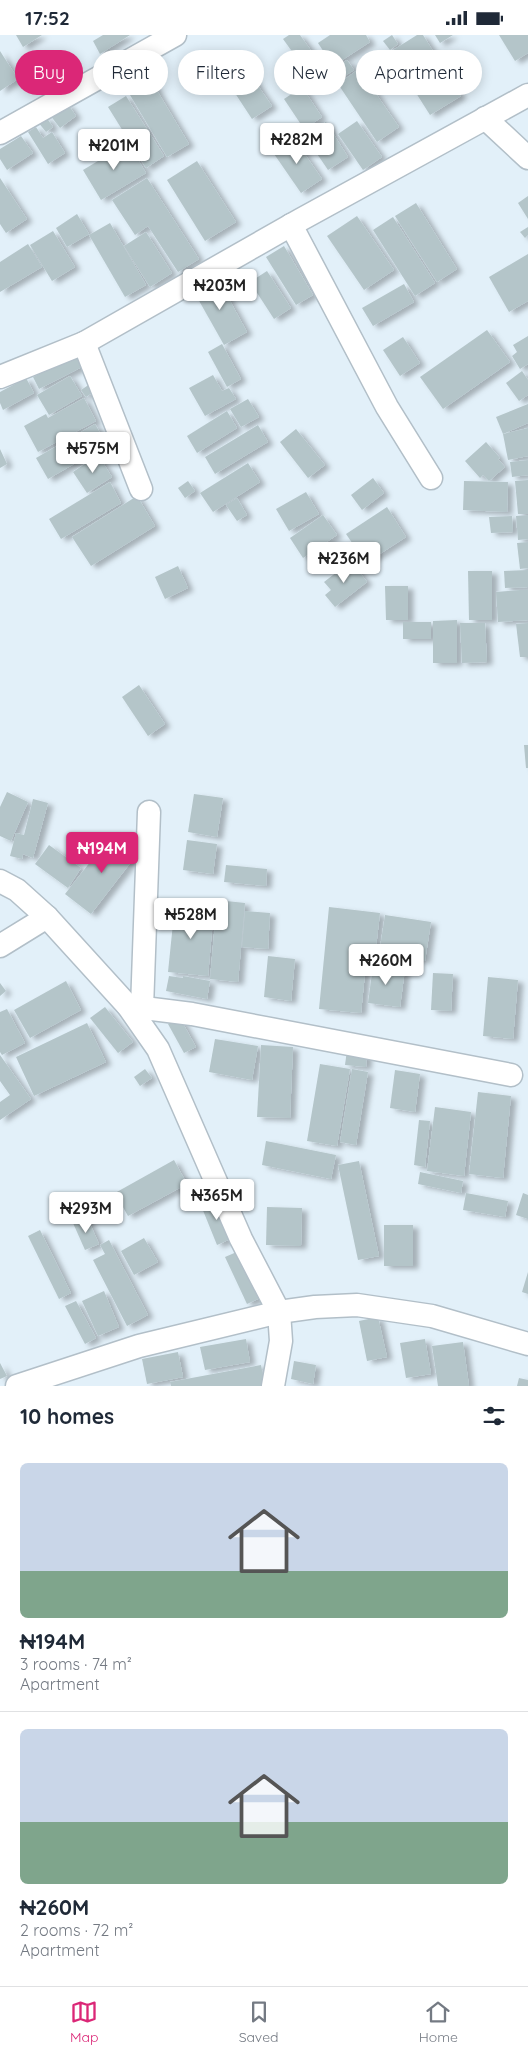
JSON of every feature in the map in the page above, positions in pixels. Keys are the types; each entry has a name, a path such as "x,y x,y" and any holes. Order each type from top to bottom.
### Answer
{"street":[{"path":"0,133 166,37"},
{"path":"0,377 84,343 291,225 528,95"},
{"path":"485,118 528,158"},
{"path":"291,225 387,407 431,478"},
{"path":"84,343 141,489"},
{"path":"135,1007 149,812"},
{"path":"0,881 17,890 47,917 135,1007 158,1049 241,1239 279,1312 281,1341 272,1386"},
{"path":"0,946 47,917"},
{"path":"135,1007 192,1014 511,1075"},
{"path":"17,1386 138,1346 279,1312 315,1307 357,1305 432,1316 528,1344"}],"building":[{"path":"16,35 42,35 23,47"},
{"path":"103,35 130,35 106,50 98,50 93,41"},
{"path":"289,35 300,35 311,50 291,50 283,39"},
{"path":"330,35 366,35 370,42 346,58 346,50 323,50 318,43"},
{"path":"392,35 398,44 390,50 383,41"},
{"path":"417,35 423,35 432,50 393,50"},
{"path":"435,35 453,35 440,43"},
{"path":"499,35 528,35 528,53 515,61"},
{"path":"0,51 15,74 15,81 0,91"},
{"path":"346,61 354,70 346,75"},
{"path":"356,71 356,95 377,95 399,127 377,142 345,95 346,78"},
{"path":"264,94 272,106 252,119 236,95"},
{"path":"130,95 160,95 189,144 167,157"},
{"path":"290,95 307,95 322,117 304,129 284,99"},
{"path":"417,95 460,95 461,96 430,115"},
{"path":"126,96 164,156 146,168 108,107"},
{"path":"67,103 76,116 60,128 50,115"},
{"path":"46,117 53,127 46,132 38,122"},
{"path":"357,121 382,157 363,170 338,134"},
{"path":"326,122 348,157 328,170 305,136"},
{"path":"36,127 43,138 52,132 65,153 48,164 28,132"},
{"path":"21,136 33,153 7,170 0,159 0,149"},
{"path":"293,137 322,179 301,193 272,151"},
{"path":"128,143 146,173 101,200 83,170"},
{"path":"197,161 236,222 205,241 167,180"},
{"path":"0,178 27,219 6,233 0,224"},
{"path":"147,178 199,259 178,272 148,226 135,235 112,200"},
{"path":"528,196 528,219 518,203"},
{"path":"416,203 457,269 437,282 395,216"},
{"path":"77,214 89,234 67,247 56,228"},
{"path":"357,216 394,270 364,290 327,236"},
{"path":"393,217 435,283 415,296 373,230"},
{"path":"110,223 146,285 125,297 89,235"},
{"path":"528,227 528,235 525,238 520,232"},
{"path":"53,231 75,267 52,281 30,245"},
{"path":"146,232 172,273 150,287 124,246"},
{"path":"28,244 42,267 0,292 0,262"},
{"path":"284,246 313,295 296,305 266,257"},
{"path":"528,254 528,301 509,312 489,277"},
{"path":"267,271 291,308 274,319 250,282"},
{"path":"217,277 247,332 224,345 193,290"},
{"path":"404,284 414,302 373,326 362,308"},
{"path":"487,330 510,362 443,409 420,377"},
{"path":"528,336 528,364 520,369 512,356 517,352 513,345"},
{"path":"403,337 420,363 400,376 383,350"},
{"path":"222,344 241,379 227,387 208,352"},
{"path":"76,355 82,367 39,389 33,377"},
{"path":"522,371 528,380 528,395 519,401 506,383"},
{"path":"213,375 222,391 229,388 236,399 205,416 189,388"},
{"path":"70,376 82,396 49,415 37,395"},
{"path":"26,378 34,393 3,410 0,403 0,392"},
{"path":"93,382 98,389 86,397 81,390"},
{"path":"84,398 96,421 38,452 24,426 46,414 48,418"},
{"path":"248,399 259,417 241,427 230,409"},
{"path":"528,404 528,423 503,434 496,417"},
{"path":"227,411 237,428 197,453 187,436"},
{"path":"95,424 107,445 48,479 36,458"},
{"path":"258,425 268,442 215,474 205,457"},
{"path":"528,428 528,456 508,460 503,434"},
{"path":"296,429 325,465 308,478 280,442"},
{"path":"486,442 505,467 489,481 483,475 480,478 465,461"},
{"path":"0,449 7,464 0,468"},
{"path":"98,455 112,477 87,493 73,472"},
{"path":"528,460 528,475 512,477 510,462"},
{"path":"248,463 260,482 213,512 200,493"},
{"path":"373,478 384,493 362,510 351,495"},
{"path":"528,480 528,514 518,514 515,481"},
{"path":"188,481 195,491 185,498 178,488"},
{"path":"464,481 508,482 507,512 463,510"},
{"path":"110,482 121,503 61,539 49,519"},
{"path":"306,492 319,514 289,531 276,509"},
{"path":"137,496 155,526 91,566 72,537"},
{"path":"237,498 247,515 237,521 226,505"},
{"path":"387,507 406,537 366,563 346,534"},
{"path":"323,515 337,535 303,558 290,538"},
{"path":"528,515 528,539 518,540 516,516"},
{"path":"512,516 513,532 491,533 489,517"},
{"path":"528,542 528,568 520,569 517,543"},
{"path":"351,561 367,582 335,607 325,595 331,590 324,582"},
{"path":"178,566 188,588 165,599 155,577"},
{"path":"528,570 528,587 505,588 504,571"},
{"path":"468,571 492,571 492,620 469,620"},
{"path":"385,586 408,586 408,620 386,620"},
{"path":"528,590 528,620 498,622 496,592"},
{"path":"457,620 457,663 433,663 433,621"},
{"path":"403,622 431,622 431,639 403,639"},
{"path":"460,623 485,623 487,662 462,663"},
{"path":"528,623 528,657 520,657 516,624"},
{"path":"139,685 165,724 148,736 122,697"},
{"path":"524,745 528,745 528,768 526,768"},
{"path":"7,792 28,802 11,841 0,836 0,807"},
{"path":"194,794 223,798 217,837 188,832"},
{"path":"33,799 48,803 33,858 23,854 22,859 10,856 16,833 24,835"},
{"path":"113,833 138,853 91,914 65,894"},
{"path":"187,840 217,844 213,874 183,870"},
{"path":"49,845 81,868 68,888 35,864"},
{"path":"226,865 267,869 266,886 224,882"},
{"path":"217,900 245,903 238,982 210,979"},
{"path":"175,904 214,908 208,976 168,972"},
{"path":"329,907 380,913 374,965 366,964 361,1013 319,1009"},
{"path":"245,911 270,913 268,949 242,947"},
{"path":"385,915 431,922 425,961 379,954"},
{"path":"268,956 295,959 291,1001 264,997"},
{"path":"373,965 405,969 400,1007 368,1003"},
{"path":"433,973 453,974 451,1011 431,1010"},
{"path":"169,976 183,978 183,976 210,981 207,999 166,991"},
{"path":"488,977 518,980 513,1039 483,1036"},
{"path":"66,981 81,1010 30,1038 14,1010"},
{"path":"0,983 6,991 0,996"},
{"path":"105,1007 133,1042 118,1053 90,1018"},
{"path":"7,1009 25,1043 2,1055 0,1052 0,1012"},
{"path":"180,1018 196,1047 184,1053 168,1024"},
{"path":"87,1023 106,1062 34,1096 16,1057"},
{"path":"215,1039 258,1046 252,1080 209,1072"},
{"path":"261,1045 293,1047 290,1118 257,1117"},
{"path":"347,1050 367,1052 366,1067 345,1065"},
{"path":"0,1055 31,1099 0,1120 0,1102 10,1095 0,1081"},
{"path":"320,1064 350,1069 337,1146 307,1141"},
{"path":"145,1069 152,1078 140,1086 134,1077"},
{"path":"352,1069 368,1072 356,1145 340,1142"},
{"path":"395,1070 420,1074 415,1112 390,1108"},
{"path":"478,1092 511,1096 503,1178 469,1174"},
{"path":"435,1107 471,1112 464,1176 427,1171"},
{"path":"419,1120 430,1121 425,1167 414,1165"},
{"path":"266,1141 336,1155 331,1179 262,1165"},
{"path":"174,1160 187,1184 128,1216 115,1193"},
{"path":"359,1161 379,1256 358,1260 338,1165"},
{"path":"420,1172 463,1181 461,1193 418,1184"},
{"path":"466,1193 508,1201 505,1217 463,1210"},
{"path":"523,1193 528,1195 528,1219 516,1215"},
{"path":"216,1197 233,1238 217,1245 200,1203"},
{"path":"267,1207 302,1208 301,1246 266,1245"},
{"path":"87,1217 99,1244 85,1250 73,1223"},
{"path":"384,1225 413,1225 413,1266 384,1266"},
{"path":"40,1230 71,1293 59,1299 28,1236"},
{"path":"144,1238 158,1262 134,1275 121,1251"},
{"path":"109,1240 148,1315 127,1326 93,1260 105,1254 100,1245"},
{"path":"239,1251 260,1298 247,1304 225,1257"},
{"path":"528,1272 528,1294 522,1292"},
{"path":"104,1291 119,1327 98,1336 82,1301"},
{"path":"76,1301 96,1338 85,1344 65,1306"},
{"path":"378,1317 387,1357 367,1361 359,1321"},
{"path":"246,1339 250,1362 205,1370 200,1347"},
{"path":"425,1339 431,1374 406,1378 400,1343"},
{"path":"463,1342 469,1386 438,1386 432,1346"},
{"path":"178,1352 183,1377 147,1384 142,1359"},
{"path":"294,1361 316,1365 313,1384 291,1379"},
{"path":"0,1363 7,1376 0,1379"},
{"path":"261,1365 265,1386 171,1386 170,1382"},
{"path":"519,1378 528,1380 528,1386 517,1386"}]}
